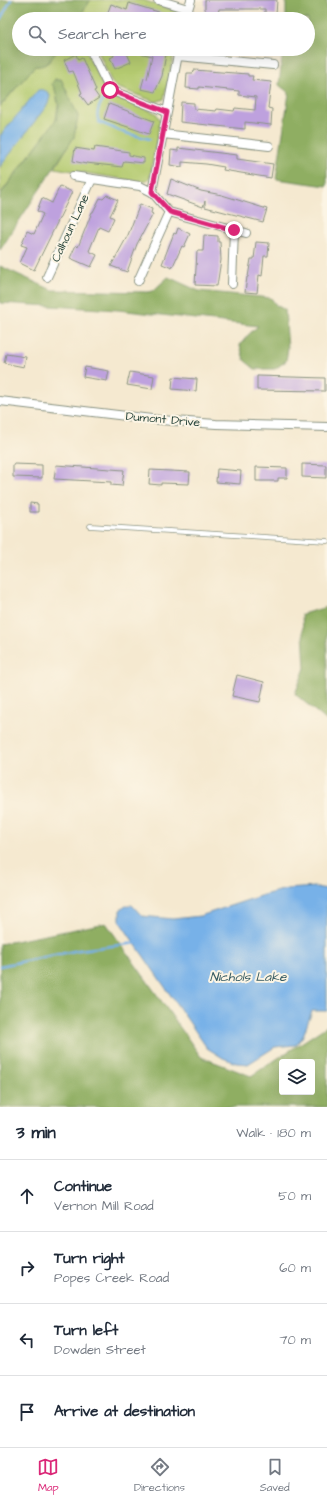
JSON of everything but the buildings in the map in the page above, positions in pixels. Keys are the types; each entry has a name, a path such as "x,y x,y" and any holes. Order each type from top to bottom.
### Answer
{"street":[{"path":"158,0 188,9"},
{"path":"187,12 191,0"},
{"path":"93,56 110,90 167,112"},
{"path":"152,192 177,56"},
{"path":"202,56 274,65"},
{"path":"163,134 269,146"},
{"path":"73,176 140,186 152,192 170,212 246,234"},
{"name":"Calhoun Lane","path":"47,277 92,179"},
{"path":"138,281 170,212"},
{"path":"232,284 234,230"},
{"name":"Dumont Drive","path":"0,401 160,420 216,424 327,427"}],"lane":[{"path":"90,526 327,541"}],"green space":[{"path":"0,0 90,0 82,12 12,12 12,56 53,56 46,64 35,66 0,106"},
{"path":"91,0 143,0 177,12 83,12"},
{"path":"286,0 327,0 327,186 276,179 289,93 279,85 282,56 315,56 315,12 286,12"},
{"path":"53,56 88,56 107,93 156,113 160,120 150,177 146,181 141,182 55,168 74,137 78,116 61,79 55,79 52,84 55,89 58,104 56,120 0,194 0,107 35,66 46,64"},
{"path":"100,56 173,56 164,99 156,102 116,87 112,83"},
{"path":"55,79 58,81 61,79 78,116 74,137 0,250 0,195 56,120 59,105 55,89 52,84"},
{"path":"0,266 52,290 148,292 153,291 168,277 199,291 271,298 276,305 285,310 288,348 286,361 275,369 255,369 244,360 240,345 258,326 118,310 0,303"},
{"path":"327,607 327,721 295,694 305,668 302,614"},
{"path":"106,923 201,1057 251,1076 327,1026 327,1107 0,1107 0,944"}],"water":[{"path":"38,90 44,90 48,93 50,96 48,104 0,167 0,136"},
{"name":"Nichols Lake","path":"315,887 327,889 327,1011 312,1011 303,1036 296,1045 275,1047 248,1064 236,1063 223,1058 207,1048 120,922 120,910 126,906 132,905 142,916 173,919 200,916 263,895 287,889"}],"waterway":[{"path":"0,20 11,0"},
{"path":"108,93 98,110 97,114 99,122 125,133 150,139"},
{"path":"0,966 79,950 137,943"}],"route":[{"path":"110,90 167,112 152,192 160,203 170,212 234,230"}]}
